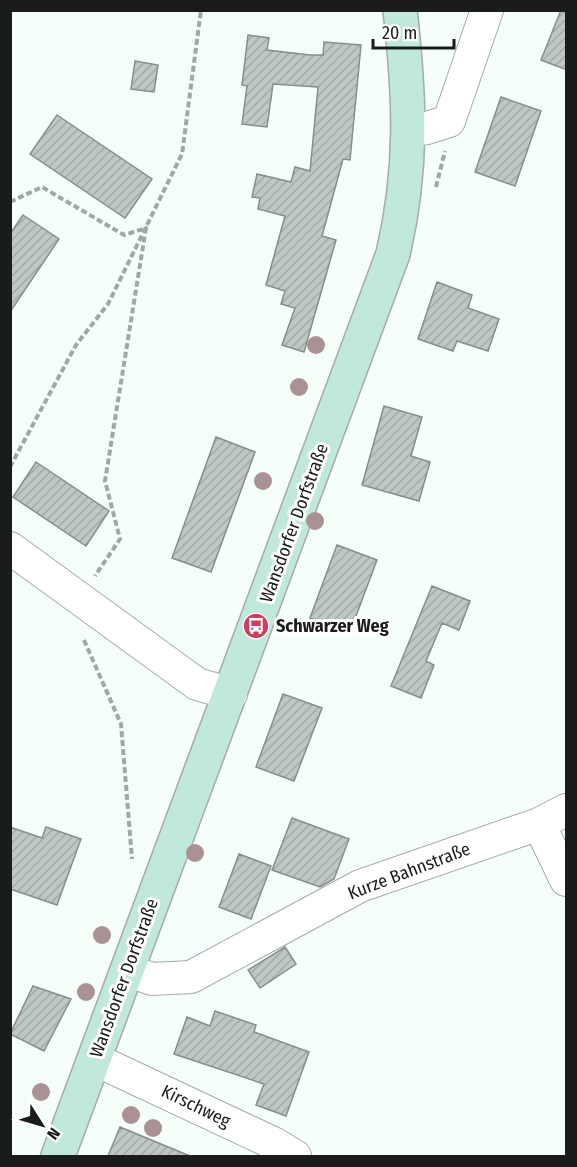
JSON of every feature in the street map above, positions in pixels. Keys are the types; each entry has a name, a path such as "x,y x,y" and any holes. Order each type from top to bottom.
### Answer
{"street":[{"name":"Wansdorfer Dorfstraße","path":"58,1156 393,254 408,177 410,130 407,72 400,10"},
{"path":"410,130 427,128 449,121 487,10"},
{"path":"10,548 197,684 231,694"},
{"name":"Kurze Bahnstraße","path":"127,970 152,978 191,977 360,886 539,824 567,810"},
{"path":"539,824 567,880"},
{"name":"Kirschweg","path":"94,1059 265,1139 295,1156"}],"path":[{"path":"10,467 76,345 108,304 182,154 201,10"},
{"path":"10,202 42,187 124,235 146,228"},
{"path":"132,860 121,724 72,612 120,539 105,481 146,228"}],"building":[{"path":"561,10 567,10 567,70 541,60"},
{"path":"248,35 269,38 267,50 310,55 323,55 324,42 361,45 350,160 343,159 322,236 336,240 304,352 282,345 295,308 281,304 285,291 266,285 285,216 258,209 260,198 252,197 257,174 291,182 295,167 310,171 318,87 273,84 267,127 242,124 247,86 242,85"},
{"path":"135,61 158,65 154,92 131,89"},
{"path":"501,97 541,111 515,186 475,172"},
{"path":"57,115 152,179 125,218 30,154"},
{"path":"23,215 59,239 10,312 10,234"},
{"path":"437,282 472,295 468,308 499,319 488,351 457,341 453,351 418,339"},
{"path":"384,406 422,417 411,456 430,462 419,501 362,485"},
{"path":"216,437 255,452 211,572 172,558"},
{"path":"36,462 109,511 86,546 13,497"},
{"path":"337,545 377,560 350,632 310,618"},
{"path":"432,586 470,601 459,630 442,623 426,661 434,665 421,698 391,686"},
{"path":"283,694 322,708 294,781 256,767"},
{"path":"292,818 349,839 334,879 320,887 272,870"},
{"path":"10,827 42,838 46,827 81,839 57,905 10,889"},
{"path":"239,854 271,866 251,919 219,907"},
{"path":"285,947 296,964 260,988 248,970"},
{"path":"33,986 71,999 44,1051 10,1034"},
{"path":"215,1011 256,1025 254,1032 309,1052 286,1116 256,1105 264,1084 174,1054 187,1017 210,1026"},
{"path":"120,1127 190,1156 108,1156"}],"place":[{"name":"Schwarzer Weg","path":"256,626"}]}
